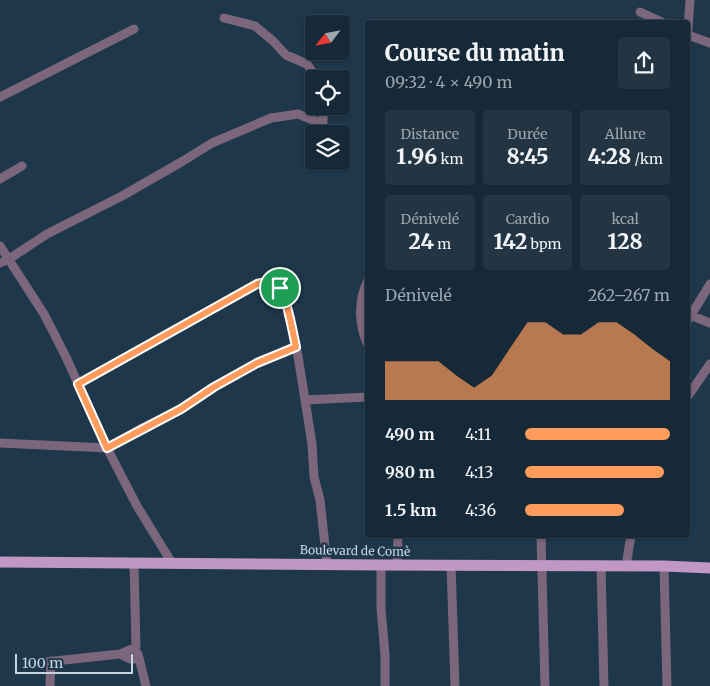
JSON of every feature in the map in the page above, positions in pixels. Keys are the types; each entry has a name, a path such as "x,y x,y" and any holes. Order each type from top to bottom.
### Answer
{"main road":[{"name":"Boulevard de Comè","path":"0,562 664,566 710,568"}],"street":[{"path":"689,20 690,0"},
{"path":"640,12 658,20"},
{"path":"224,18 255,26 286,55 308,64 312,70"},
{"path":"0,97 134,30"},
{"path":"690,36 710,43"},
{"path":"4,261 47,234 122,196 221,139 271,118 298,114 323,124 323,115"},
{"path":"0,179 22,166"},
{"path":"0,246 4,261 44,314 66,357 107,448 137,506 172,563"},
{"path":"78,384 257,284 272,282 280,288 286,304 296,347 312,444 314,477 320,500 327,564"},
{"path":"690,314 710,284"},
{"path":"365,288 360,315 365,339"},
{"path":"690,316 710,323"},
{"path":"0,443 107,448 181,409 214,387 257,363 296,347"},
{"path":"690,393 710,364"},
{"path":"305,400 365,397"},
{"path":"397,565 398,538"},
{"path":"541,538 545,686"},
{"path":"626,566 631,538"},
{"path":"134,563 136,647 146,686"},
{"path":"381,565 385,686"},
{"path":"451,565 455,686"},
{"path":"602,566 604,686"},
{"path":"664,566 667,686"},
{"path":"27,664 120,654 136,647"},
{"path":"120,654 130,659 139,659"},
{"path":"50,686 51,661"}],"route":[{"path":"272,282 280,288 286,304 296,347 257,363 214,387 181,409 164,416 107,448 78,384 257,284 272,282"}]}
